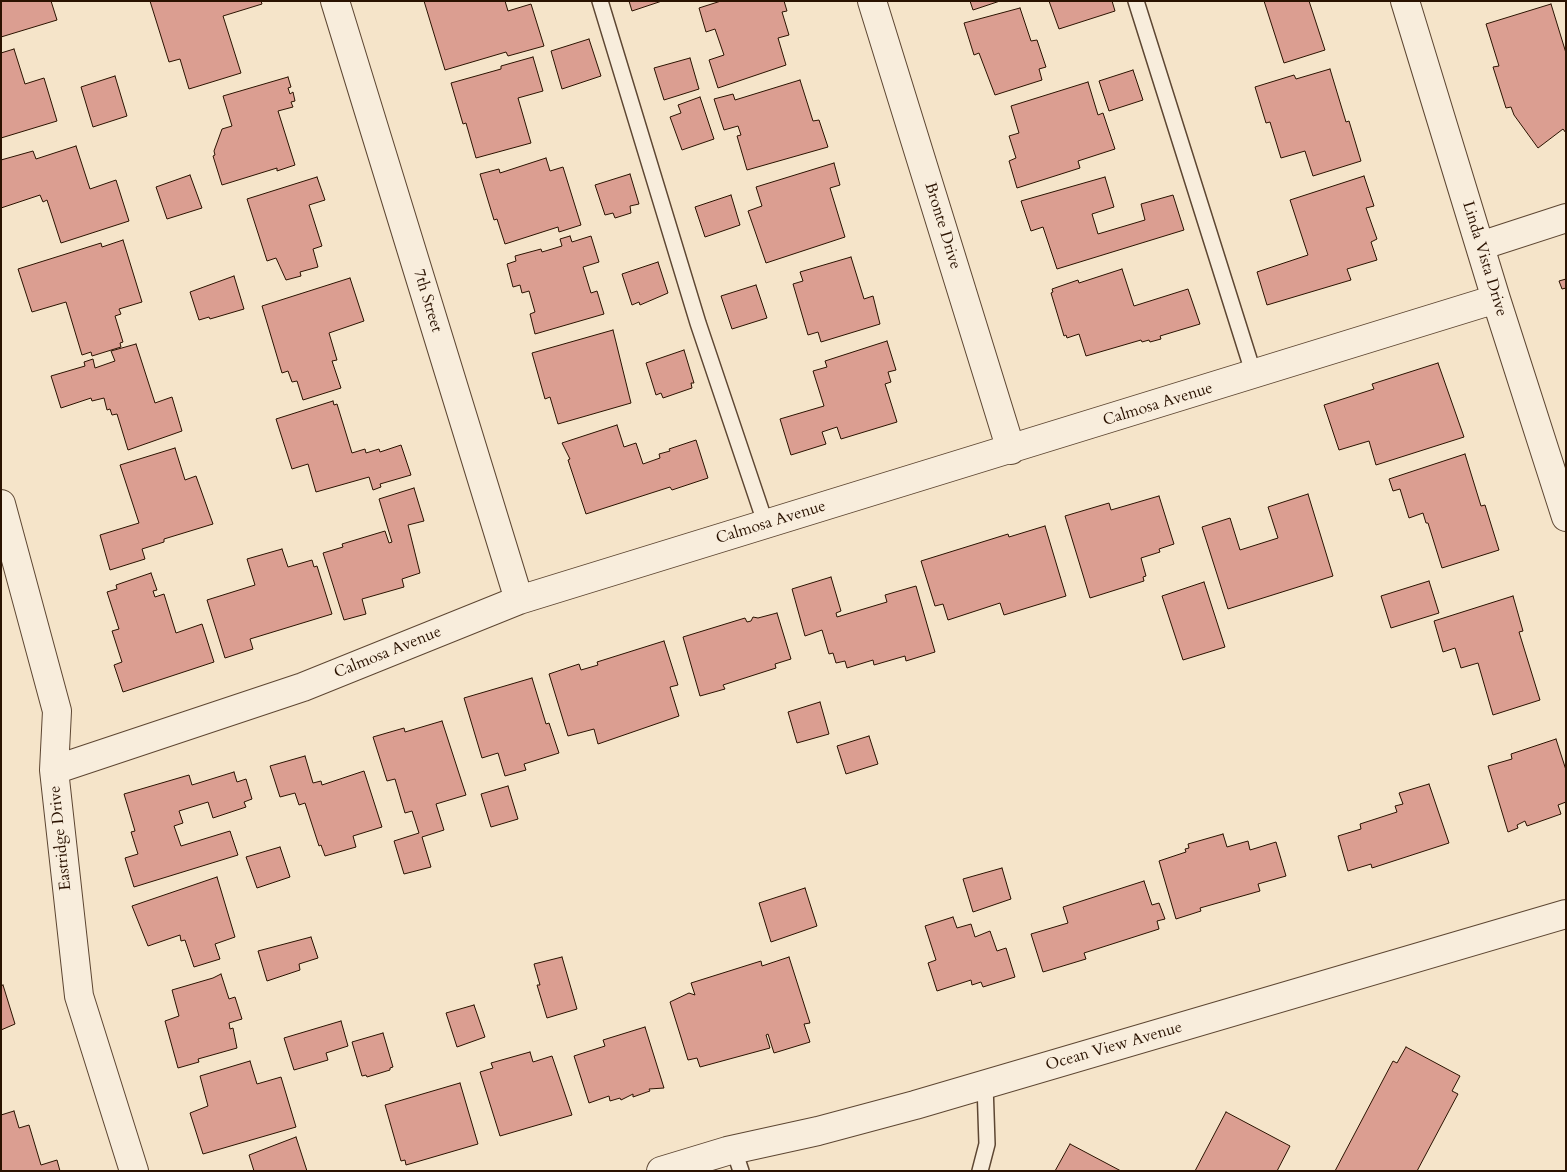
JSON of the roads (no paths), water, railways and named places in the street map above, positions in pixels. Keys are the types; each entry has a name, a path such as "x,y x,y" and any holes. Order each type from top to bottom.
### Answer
{"street":[{"name":"7th Street","path":"335,1 519,600"},
{"name":"Bronte Drive","path":"872,1 1011,450"},
{"name":"Linda Vista Drive","path":"1405,1 1496,299 1566,517"},
{"path":"1480,246 1566,218"},
{"name":"Calmosa Avenue","path":"54,770 303,687 519,600 1011,450 1496,299"},
{"name":"Eastridge Drive","path":"1,504 57,711 54,770 79,996 134,1171"},
{"name":"Ocean View Avenue","path":"660,1171 737,1160 818,1131 1566,914"}],"lane":[{"path":"600,1 698,323 766,525"},
{"path":"1136,1 1254,375"},
{"path":"980,1171 987,1144 985,1084"}]}
